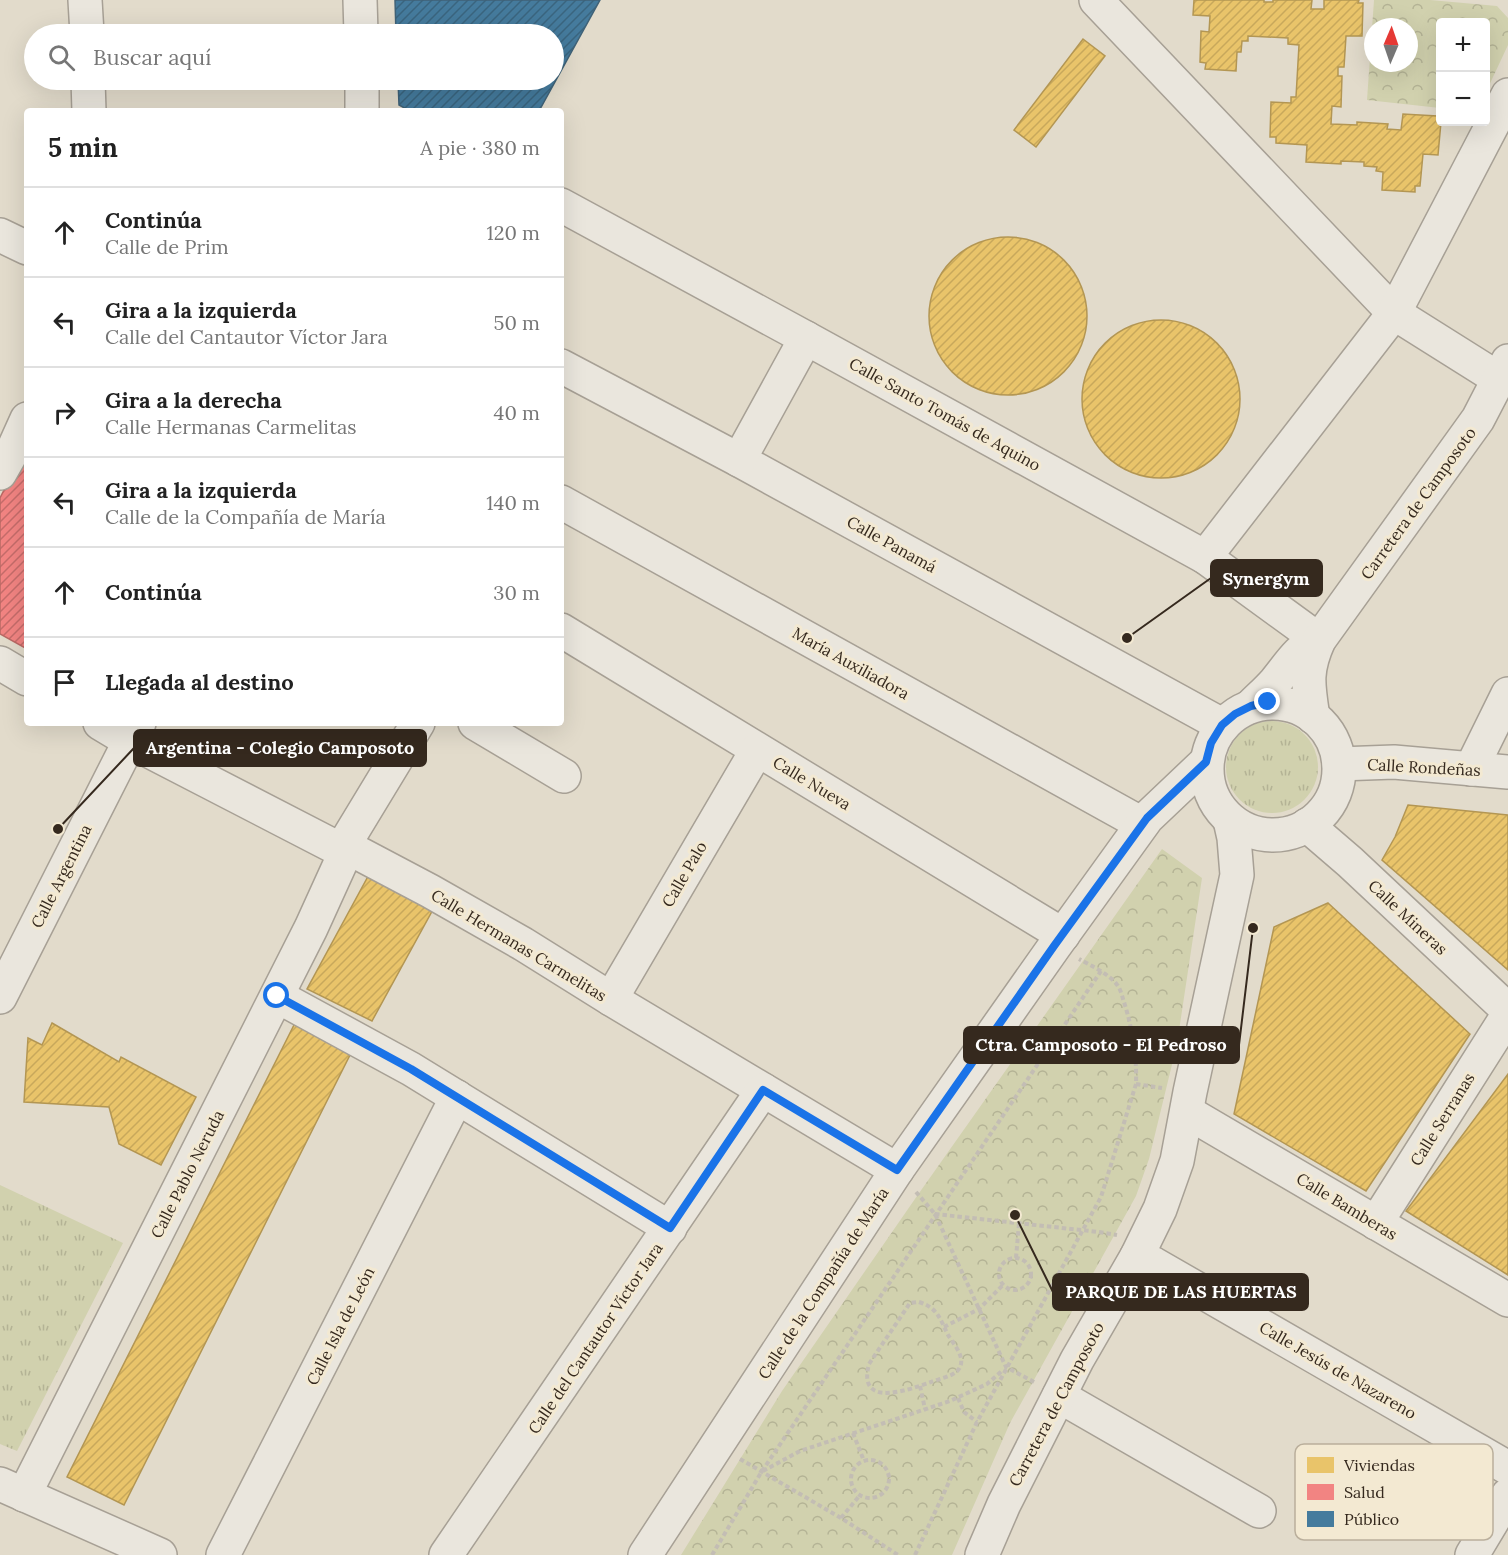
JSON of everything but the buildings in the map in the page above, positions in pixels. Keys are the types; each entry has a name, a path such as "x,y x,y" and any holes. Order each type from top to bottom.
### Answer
{"street":[{"path":"85,0 86,24"},
{"path":"360,0 361,24"},
{"path":"1096,0 1394,313 1503,370"},
{"path":"88,90 89,108"},
{"path":"1205,557 1394,313 1508,94"},
{"name":"Calle Santo Tomás de Aquino","path":"564,207 1205,557 1319,640"},
{"path":"0,235 24,247"},
{"path":"739,460 806,338"},
{"name":"Calle Panamá","path":"564,368 739,460 1222,725"},
{"name":"Carretera de Camposoto","path":"1313,717 1308,669 1319,640 1478,419 1503,370"},
{"path":"10,456 24,426"},
{"name":"María Auxiliadora","path":"564,504 1142,824"},
{"name":"Calle Nueva","path":"564,632 757,750 1058,941"},
{"name":"Carretera de Camposoto","path":"1251,706 1303,649 1319,640"},
{"path":"0,663 24,677"},
{"path":"1471,769 1508,694"},
{"path":"1268,702 1286,704 1306,711 1323,725 1334,743 1339,764 1338,782 1332,799 1321,814 1307,825 1289,833 1269,835 1248,831 1230,820 1215,802 1208,784 1206,762 1211,743 1222,725 1235,714 1251,706 1268,702"},
{"name":"Calle Hermanas Carmelitas","path":"112,726 135,732 341,850 360,854 430,891 523,944 610,999 897,1170"},
{"name":"Calle Pablo Neruda","path":"12,1490 277,996 341,862 341,850 416,726"},
{"path":"480,726 564,776"},
{"name":"Calle Argentina","path":"0,997 135,732"},
{"name":"Calle Palo","path":"610,999 757,750"},
{"name":"Calle de la Compañía de María","path":"645,1555 897,1170 1058,941 1142,824 1206,762"},
{"name":"Calle Rondeñas","path":"1339,764 1394,762 1508,772"},
{"name":"Carretera de Camposoto","path":"982,1555 1004,1504 1077,1360 1139,1251 1160,1209 1177,1161 1237,875 1230,820"},
{"name":"Calle Mineras","path":"1307,825 1350,862 1508,1010"},
{"name":"Carretera de Camposoto","path":"1237,875 1251,852 1269,835"},
{"path":"277,996 457,1097 670,1228"},
{"name":"Calle Serranas","path":"1376,1223 1508,1015"},
{"name":"Calle del Cantautor Víctor Jara","path":"446,1555 763,1090"},
{"name":"Calle Isla de León","path":"223,1555 457,1097"},
{"name":"Calle Bamberas","path":"1187,1112 1508,1300"},
{"name":"Calle Jesús de Nazareno","path":"1139,1251 1154,1264 1468,1444"},
{"path":"1059,1396 1259,1511"},
{"name":"Calle Jesús de Nazareno","path":"1493,1458 1508,1467"},
{"path":"12,1490 160,1555"},
{"path":"1493,1520 1508,1495"},
{"path":"1472,1555 1481,1540"}],"path":[{"path":"915,1555 977,1422 1101,1197 1136,1084 1134,1046 1118,985 1058,941"},
{"path":"712,1555 762,1471 1101,971"},
{"path":"897,1170 935,1214 1006,1367"},
{"path":"935,1214 1123,1236 1139,1251"},
{"path":"1016,1258 1019,1223"},
{"path":"1016,1258 1029,1266 1029,1281 1022,1288 1012,1290 1003,1285 998,1275 1001,1265 1016,1258"},
{"path":"944,1327 979,1309 1003,1285"},
{"path":"919,1302 928,1305 936,1311 944,1327 961,1357 961,1367 956,1372 892,1394 880,1393 873,1389 866,1373 869,1364 910,1303 919,1302"},
{"path":"762,1471 800,1451 958,1397 987,1384 1006,1367"},
{"path":"920,1386 925,1409"},
{"path":"958,1397 964,1412 977,1422"},
{"path":"854,1433 864,1461"},
{"path":"716,1445 841,1518 898,1555"},
{"path":"864,1461 876,1461 886,1469 887,1487 878,1496 872,1498 860,1495 852,1486 851,1474 854,1468 864,1461"},
{"path":"841,1518 860,1495"}],"green space":[{"path":"1374,0 1430,0 1497,6 1508,18 1508,45 1490,83 1490,18 1436,18 1436,108 1367,100 1369,72 1418,72 1418,18 1373,18"},
{"path":"1272,721 1290,724 1305,734 1315,749 1318,767 1315,785 1305,800 1290,810 1272,813 1254,810 1239,800 1229,785 1226,767 1229,749 1239,734 1254,724"},
{"path":"1162,849 1202,878 1177,1044 1149,1159 1136,1196 1010,1423 952,1555 681,1555 782,1391"},
{"path":"0,1185 123,1243 17,1451 0,1444"}],"place":[{"name":"Synergym","path":"1127,638"},
{"name":"Argentina - Colegio Camposoto","path":"58,829"},
{"name":"Ctra. Camposoto - El Pedroso","path":"1253,928"},
{"name":"PARQUE DE LAS HUERTAS","path":"1015,1215"}],"route":[{"path":"277,996 411,1069 670,1228 763,1090 897,1170 1147,818 1206,762 1211,743 1222,725 1235,714 1251,706 1268,702"}]}
